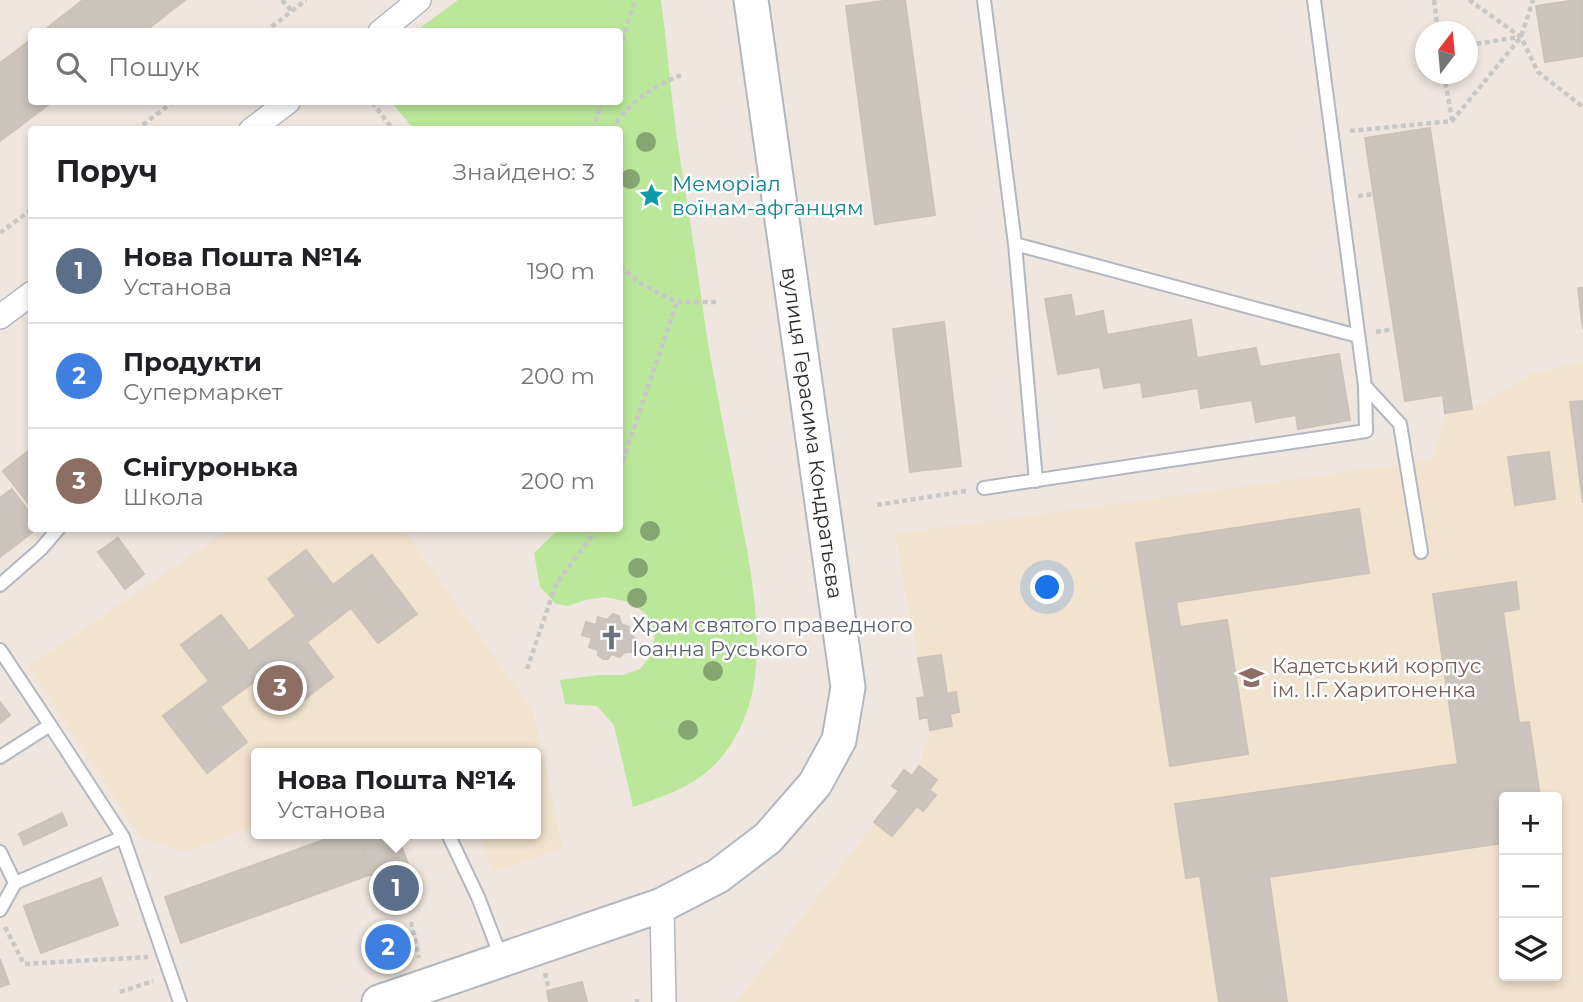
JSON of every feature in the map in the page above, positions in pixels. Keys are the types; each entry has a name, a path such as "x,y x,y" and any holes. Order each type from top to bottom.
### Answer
{"main road":[{"name":"вулиця Герасима Кондратьєва","path":"379,1002 662,905 718,876 768,838 815,784 839,740 848,687 751,0"}],"street":[{"path":"384,28 411,2"},
{"path":"256,126 284,105"},
{"path":"0,317 28,296"},
{"path":"662,905 664,1002"}],"lane":[{"path":"984,0 1015,244 1036,481"},
{"path":"984,488 1366,431 1365,386 1314,0"},
{"path":"1015,244 1358,335"},
{"path":"1365,386 1400,424 1422,552"},
{"path":"0,586 56,532"},
{"path":"0,650 123,837 180,1002"},
{"path":"0,757 50,725"},
{"path":"0,911 15,883 123,837"},
{"path":"450,839 478,897 502,961"},
{"path":"0,852 15,883"}],"path":[{"path":"282,0 292,11"},
{"path":"270,28 306,0"},
{"path":"623,38 635,0"},
{"path":"1434,0 1437,21"},
{"path":"1469,0 1521,37 1538,72 1583,107"},
{"path":"1332,133 1452,121 1521,37 1533,0"},
{"path":"1478,43 1521,37"},
{"path":"615,126 634,103 657,85 681,75"},
{"path":"1446,84 1452,121"},
{"path":"141,126 169,105"},
{"path":"374,105 390,126"},
{"path":"594,126 601,105"},
{"path":"0,232 28,212"},
{"path":"623,269 640,284 677,302 718,302"},
{"path":"623,460 677,302"},
{"path":"877,505 984,488"},
{"path":"590,532 591,537"},
{"path":"527,669 556,584 594,532"},
{"path":"0,916 24,964 164,956"},
{"path":"411,922 428,986"},
{"path":"120,992 171,976"}],"shaded area":[{"name":"Кадетський корпус ім. І.Г. Харитоненка","path":"1583,361 1583,1002 736,1002 899,792 892,786 904,770 912,775 919,766 930,730 928,718 920,719 917,698 925,696 895,534 1433,460 1445,413 1472,409 1534,373"},
{"path":"227,532 405,532 533,711 563,848 494,872 480,839 541,839 541,748 251,748 251,827 186,852 140,837 28,666"}],"green space":[{"path":"458,0 661,0 676,132 707,334 753,587 757,647 750,703 740,728 720,759 696,780 682,788 633,807 614,725 597,706 565,704 560,680 623,675 640,669 652,654 655,634 646,614 629,602 605,597 568,606 556,604 540,587 534,553 556,532 623,532 623,126 411,126 394,105 623,105 623,28 420,28"}],"building":[{"path":"83,0 185,0 149,28 47,28"},
{"path":"905,0 935,215 875,224 846,6"},
{"path":"1583,0 1583,56 1545,62 1536,6"},
{"path":"28,42 28,105 48,105 0,141 0,63"},
{"path":"1430,128 1472,409 1445,413 1443,395 1405,401 1365,138"},
{"path":"1578,288 1583,288 1583,330"},
{"path":"1071,295 1075,317 1103,311 1107,335 1191,320 1197,358 1256,348 1260,367 1339,354 1350,420 1298,429 1296,415 1256,422 1252,400 1201,408 1198,388 1143,397 1141,382 1104,388 1100,367 1058,374 1045,299"},
{"path":"944,322 961,466 910,472 893,329"},
{"path":"1583,401 1583,503 1570,402"},
{"path":"28,451 28,503 3,471"},
{"path":"1549,452 1555,499 1515,505 1508,457"},
{"path":"12,489 28,511 28,532 33,532 0,557 0,498"},
{"path":"1359,509 1369,573 1176,602 1180,627 1227,620 1248,754 1170,766 1136,543"},
{"path":"118,538 144,574 125,589 98,552"},
{"path":"306,550 333,585 372,555 417,614 378,643 351,608 307,642 333,677 297,705 270,670 220,707 247,742 207,773 163,716 209,681 181,645 221,615 249,651 296,616 268,579"},
{"path":"1516,582 1519,609 1503,612 1519,723 1529,722 1539,792 1499,792 1499,844 1269,877 1287,1002 1219,1002 1200,876 1186,878 1175,804 1458,764 1433,594"},
{"name":"Храм святого праведного Іоанна Руського","path":"613,614 619,616 621,624 629,627 628,630 636,639 636,646 632,652 625,652 620,657 611,654 608,659 603,659 598,655 598,650 589,647 592,638 582,635 586,622 596,625 598,617 607,620"},
{"path":"941,655 947,694 956,692 959,712 950,714 952,726 930,730 928,717 920,719 917,698 925,697 918,658"},
{"path":"0,702 10,715 0,723"},
{"path":"919,766 937,780 929,790 936,795 923,811 917,806 892,836 874,822 899,791 892,786 904,770 912,776"},
{"path":"62,813 67,825 24,845 19,834"},
{"path":"326,839 360,839 372,874 181,943 165,897"},
{"path":"360,839 399,839 414,881 379,894"},
{"path":"101,878 118,925 41,953 24,906"},
{"path":"400,932 406,952 377,962 370,942"},
{"path":"0,959 9,984 0,987"},
{"path":"582,982 587,1002 549,1002 547,991"}],"place":[{"name":"Меморіал воїнам-афганцям","path":"652,196"},
{"name":"Храм святого праведного Іоанна Руського","path":"612,637"},
{"name":"Кадетський корпус ім. І.Г. Харитоненка","path":"1252,678"},
{"name":"Снігуронька","path":"280,688"},
{"name":"Нова Пошта №14","path":"396,888"},
{"name":"Продукти","path":"388,947"}]}
